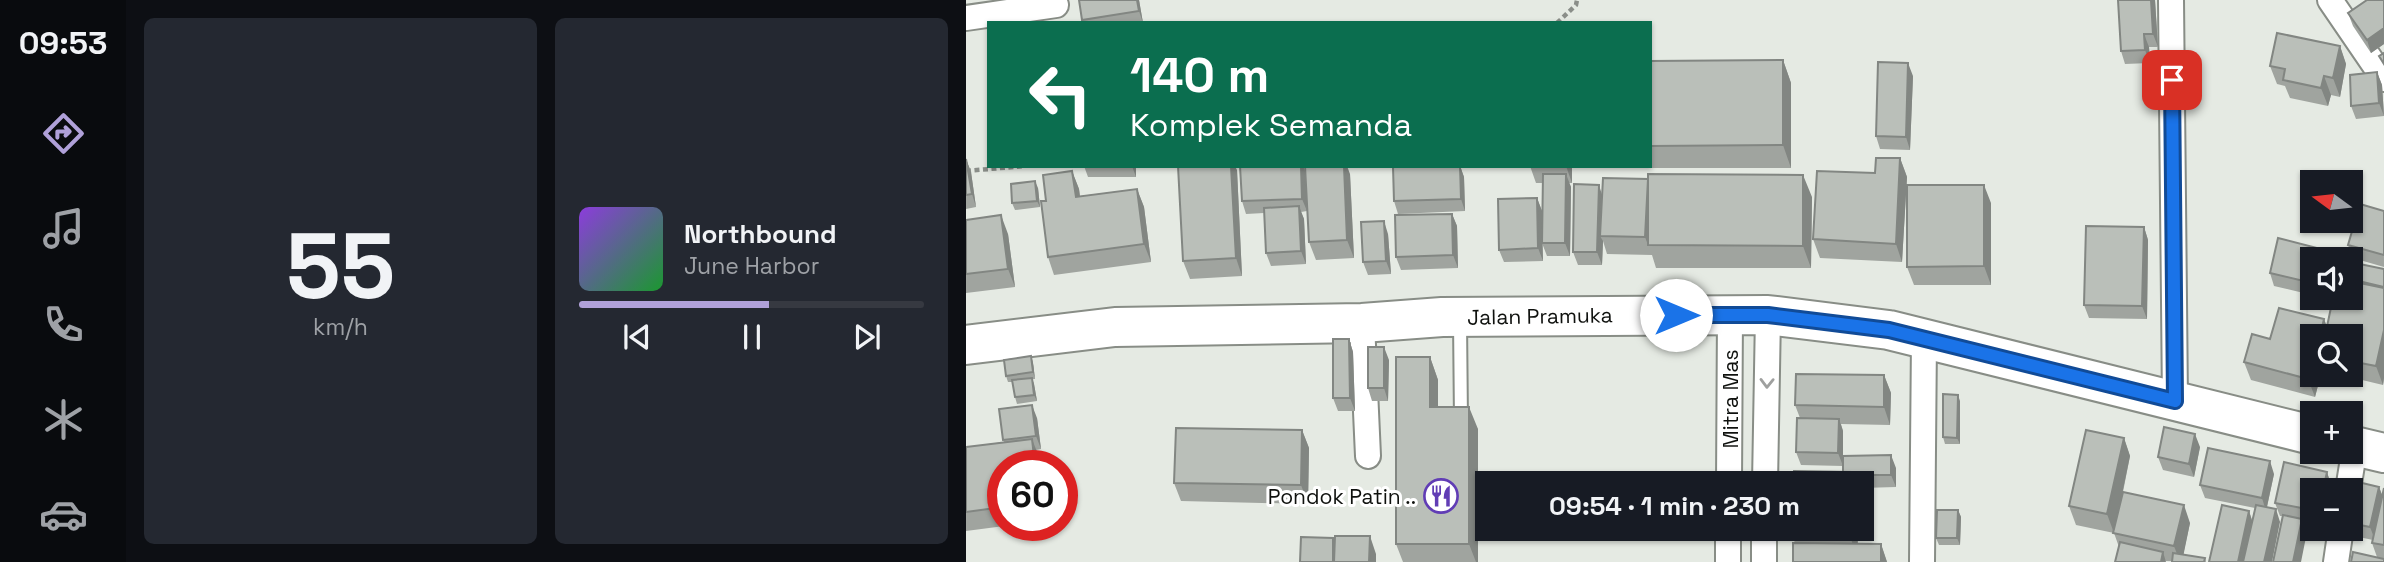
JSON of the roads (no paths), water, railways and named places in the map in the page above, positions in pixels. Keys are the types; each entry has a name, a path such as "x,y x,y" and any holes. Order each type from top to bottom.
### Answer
{"main road":[{"name":"Jalan Pramuka","path":"966,345 1115,327 1362,323 1460,317 1768,315 1889,330 2300,432"}],"street":[{"path":"2171,0 2175,401"},
{"path":"2330,0 2384,79"},
{"path":"966,18 1056,5"},
{"name":"Mitra Mas","path":"1729,471 1730,314"},
{"name":"Mitra Mas","path":"1765,471 1768,315"},
{"path":"1362,323 1368,456"},
{"path":"1922,562 1924,338"},
{"path":"1728,541 1728,562"},
{"path":"1764,541 1764,562"},
{"path":"2336,562 2340,541"}],"lane":[{"path":"1460,317 1461,422"}],"place":[{"name":"Pondok Patin ..","path":"1441,496"}]}
